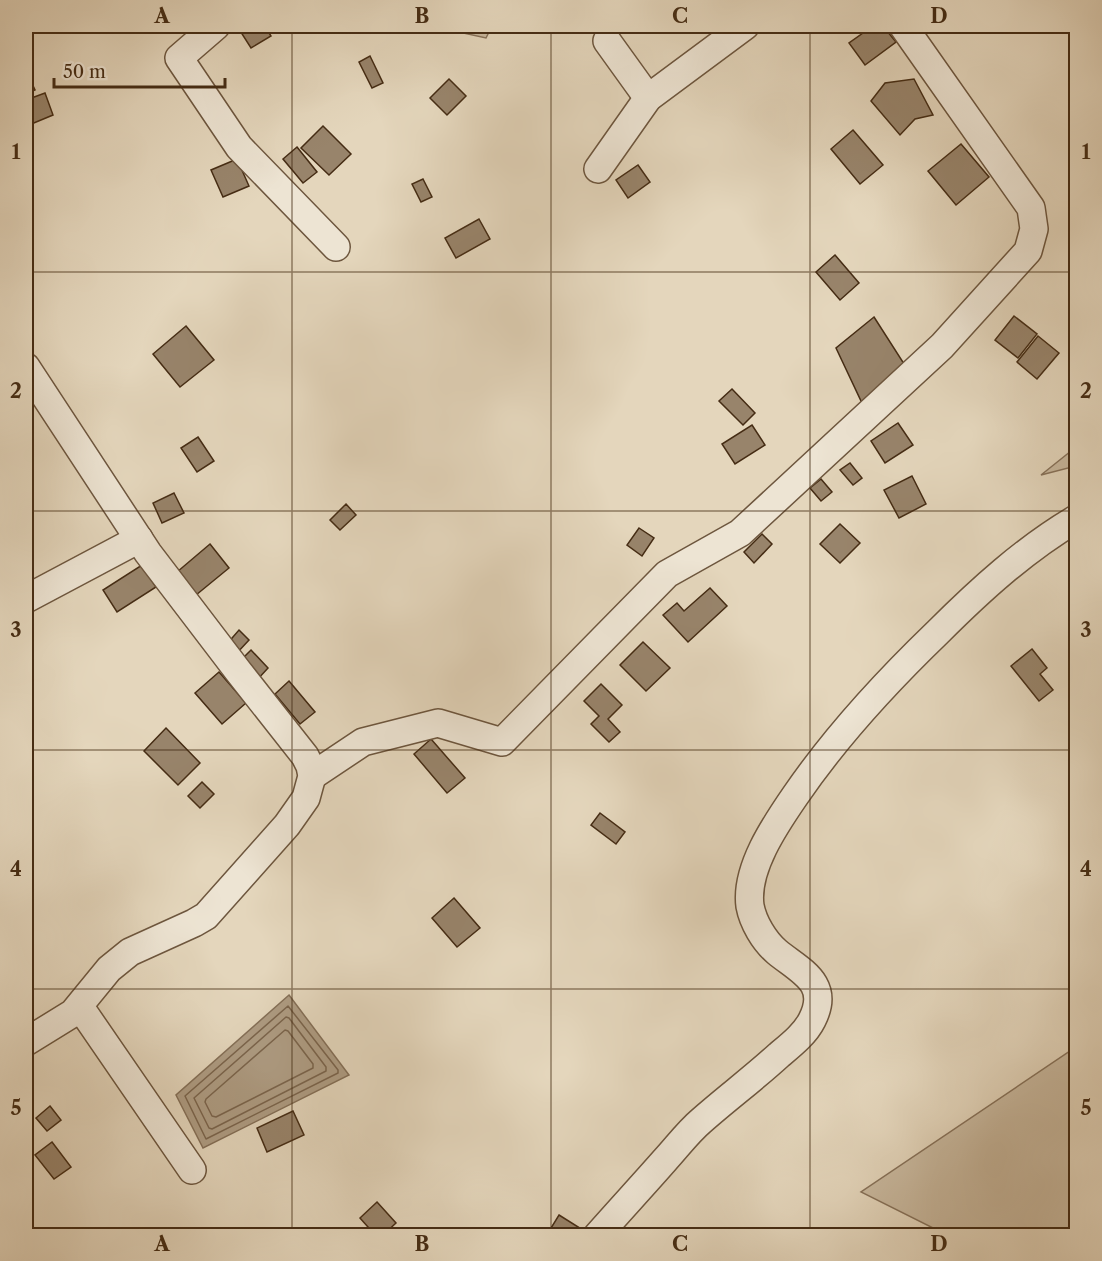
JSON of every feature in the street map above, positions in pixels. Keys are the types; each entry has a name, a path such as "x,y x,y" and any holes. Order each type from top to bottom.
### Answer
{"street":[{"path":"216,26 179,58 239,147 336,247"},
{"path":"598,169 648,98 745,26"},
{"path":"312,776 363,742 438,723 502,742 667,574 741,533 942,346 1028,251 1034,229 1031,208 903,26"},
{"path":"607,41 648,98"},
{"path":"26,367 140,539 238,671 305,756 312,776 306,798 287,825 206,916 130,952 105,974 80,1007 26,1042"},
{"path":"597,1236 700,1122 797,1040 812,1021 817,1007 816,987 803,971 768,942 757,925 750,905 753,877 774,827 837,737 901,667 999,575 1048,537 1077,519"},
{"path":"26,599 140,539"},
{"path":"80,1007 192,1170"}],"shaded area":[{"path":"431,26 492,26 486,38"},
{"path":"1076,447 1076,466 1041,475"},
{"path":"1076,1047 1076,1235 947,1235 861,1192"}],"water":[{"path":"289,995 349,1075 203,1148 176,1095"}],"building":[{"path":"237,26 265,26 271,36 251,48"},
{"path":"873,26 883,26 896,42 865,65 849,43"},
{"path":"370,56 383,83 372,88 359,62"},
{"path":"26,71 35,90 26,94"},
{"path":"449,79 466,96 447,115 430,98"},
{"path":"914,79 933,115 915,119 900,135 871,101 885,83"},
{"path":"45,93 53,115 29,125 26,117 26,100"},
{"path":"323,126 351,154 329,175 301,148"},
{"path":"853,130 883,165 860,184 831,149"},
{"path":"961,144 989,177 956,205 928,171"},
{"path":"297,147 317,172 303,183 283,159"},
{"path":"237,159 249,186 223,197 211,170"},
{"path":"638,165 650,182 628,198 616,180"},
{"path":"423,179 432,197 421,202 412,184"},
{"path":"479,219 490,239 456,258 445,238"},
{"path":"835,255 859,283 840,300 816,272"},
{"path":"1014,316 1037,334 1018,358 995,340"},
{"path":"874,317 908,370 862,403 836,348"},
{"path":"186,326 214,360 180,387 153,354"},
{"path":"1038,336 1059,353 1037,379 1017,362"},
{"path":"732,389 755,413 743,425 719,401"},
{"path":"898,423 913,445 885,463 871,441"},
{"path":"752,425 765,445 735,464 722,444"},
{"path":"198,437 214,461 197,472 181,448"},
{"path":"850,463 862,478 853,485 840,470"},
{"path":"912,476 926,504 899,518 884,490"},
{"path":"821,479 832,492 821,501 810,488"},
{"path":"174,493 184,513 162,523 153,503"},
{"path":"346,504 356,515 340,530 330,520"},
{"path":"840,524 860,543 840,563 820,544"},
{"path":"639,528 654,538 642,556 627,545"},
{"path":"762,534 772,544 754,563 744,552"},
{"path":"210,544 229,568 196,595 177,572"},
{"path":"142,565 156,587 117,612 103,590"},
{"path":"710,588 727,606 688,642 663,615 677,603 684,611"},
{"path":"239,630 249,640 236,654 226,645"},
{"path":"643,642 670,668 646,691 620,665"},
{"path":"1032,649 1047,668 1040,674 1053,690 1039,701 1011,666"},
{"path":"251,650 268,668 257,680 239,662"},
{"path":"219,672 246,703 222,724 195,693"},
{"path":"289,681 315,712 300,724 275,694"},
{"path":"601,684 622,705 608,719 620,732 609,742 591,724 599,716 584,701"},
{"path":"166,728 200,763 178,785 144,751"},
{"path":"431,739 465,778 447,793 414,754"},
{"path":"202,782 214,794 200,808 188,796"},
{"path":"600,813 625,832 616,844 591,825"},
{"path":"454,898 480,928 457,947 432,918"},
{"path":"50,1106 61,1120 47,1131 36,1118"},
{"path":"293,1111 304,1135 267,1152 257,1128"},
{"path":"52,1142 71,1167 54,1179 35,1155"},
{"path":"377,1202 396,1223 382,1236 376,1236 360,1218"},
{"path":"559,1215 591,1235 563,1236 551,1228"}]}
